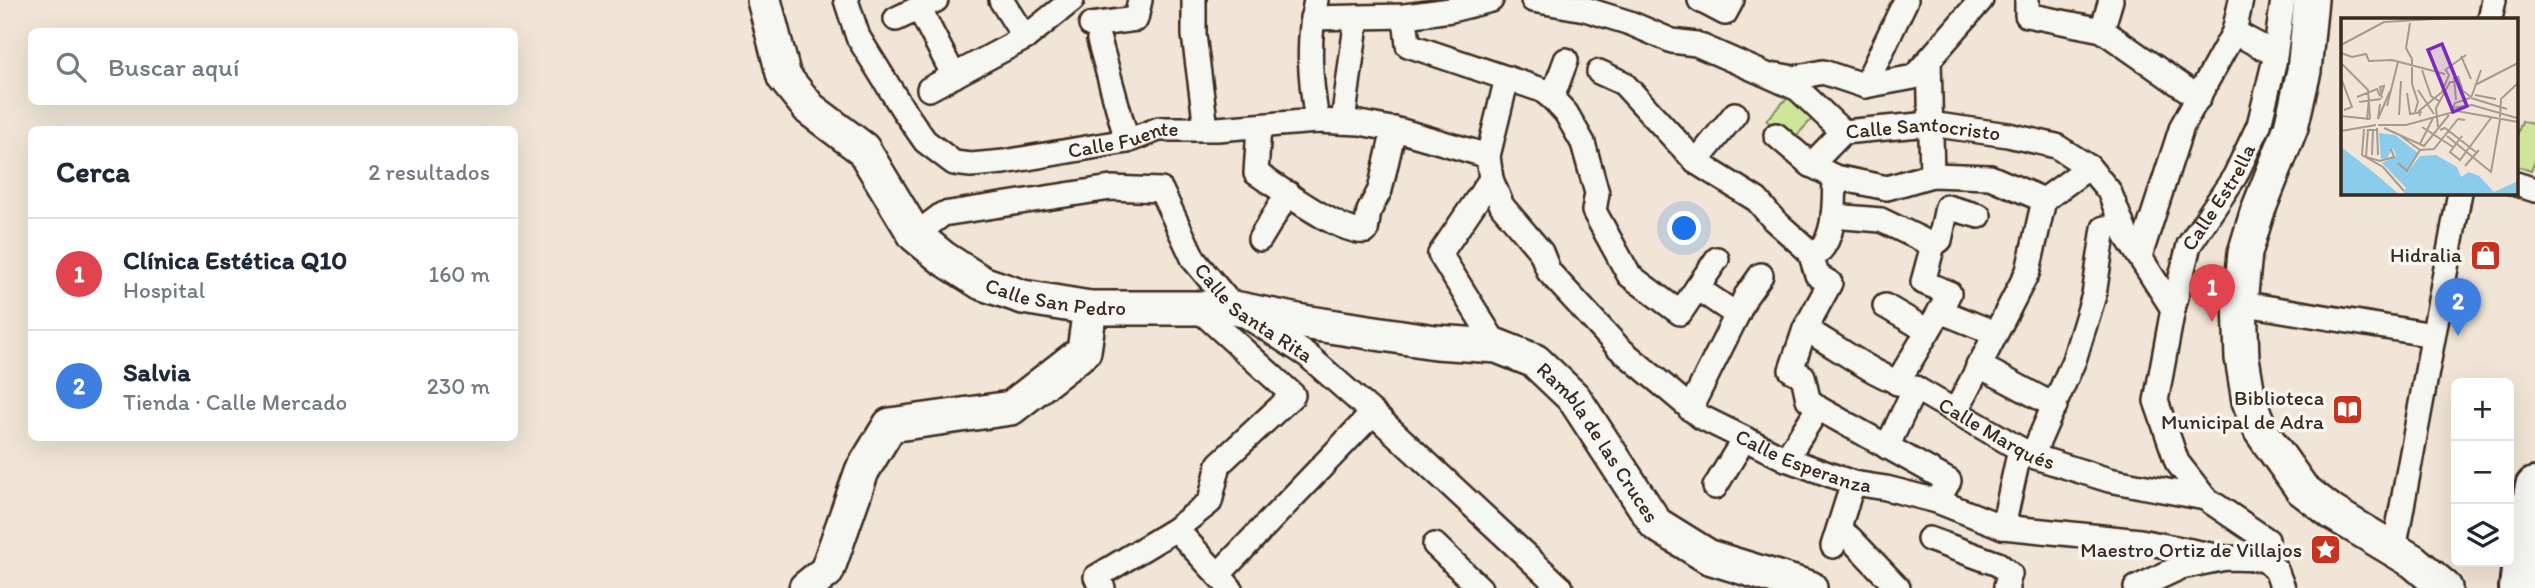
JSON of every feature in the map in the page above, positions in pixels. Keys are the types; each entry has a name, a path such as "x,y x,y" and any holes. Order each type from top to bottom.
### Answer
{"highway":[{"path":"2519,588 2525,536 2535,487"}],"street":[{"name":"Calle San Pedro","path":"764,0 784,77 810,109 863,149 915,235 943,258 982,283 1023,297 1090,308 1234,308 1303,322 1435,342 1497,346"},
{"name":"Calle Fuente","path":"846,0 858,37 902,108 925,141 954,163 971,165 1004,162 1127,141 1159,129 1259,127 1318,121 1394,129 1488,156"},
{"path":"1002,0 1025,38"},
{"path":"929,89 1025,38 1084,16 1136,19 1140,0"},
{"path":"1195,0 1194,34 1206,128"},
{"name":"Calle Santocristo","path":"1538,0 1585,9 1630,23 1672,41 1696,44 1798,89 1843,132 1930,124 1995,132 2056,146 2090,167 2109,191 2127,237 2173,309"},
{"path":"1700,0 1725,13 1732,0"},
{"path":"1865,86 1906,0"},
{"path":"1760,72 1794,78 1823,72 1865,86 1914,77 1981,0"},
{"path":"2027,0 2027,15 2102,30 2199,98"},
{"path":"2102,30 2111,0"},
{"path":"2140,256 2182,126 2234,32 2241,0"},
{"name":"Calle Estrella","path":"2264,559 2267,540 2205,498 2177,462 2156,401 2173,309 2189,245 2235,176 2259,125 2275,54 2283,0"},
{"path":"2311,0 2304,71 2291,127 2257,213 2245,253 2240,303 2249,401 2261,431 2302,489 2333,513 2413,561 2445,588"},
{"path":"2490,18 2494,0"},
{"path":"1318,121 1309,73 1314,9 1357,17 1405,16 1451,10 1480,1"},
{"path":"896,19 927,4 954,76"},
{"path":"1084,16 1127,141"},
{"path":"1405,16 1408,45 1542,90 1566,113 1583,143 1597,193 1594,211 1629,275 1680,313 1717,259"},
{"path":"1343,122 1357,17"},
{"path":"2234,32 2275,54"},
{"path":"1552,98 1566,60"},
{"path":"1929,60 1932,175"},
{"path":"1599,72 1623,83 1696,162 1757,200 1774,220 1810,252 1818,275 1830,283 1805,328 1791,370 1803,376 1808,399 1818,408 1949,481 1937,501"},
{"path":"1488,156 1507,78"},
{"path":"1696,162 1735,114"},
{"path":"1259,127 1256,173 1338,225 1360,232 1366,231 1369,211 1380,190 1394,129"},
{"path":"1811,165 1843,132"},
{"path":"1776,135 1811,165 1835,177 1887,187 1932,175 1990,177 2043,200"},
{"name":"Calle Esperanza","path":"1488,156 1491,179 1502,206 1541,252 1549,272 1619,348 1701,417 1786,459 1853,483 1937,501 2003,527 2140,541 2225,558"},
{"path":"1956,411 2028,271 2043,200 2090,167"},
{"path":"1810,252 1819,252 1826,244 1833,216 1835,177"},
{"path":"1491,179 1440,254 1497,346"},
{"path":"2518,185 2535,191"},
{"name":"Calle Santa Rita","path":"915,235 943,214 1111,188 1160,190 1194,260 1234,308 1307,355 1561,588"},
{"path":"1260,239 1288,193"},
{"path":"2394,550 2460,194"},
{"path":"1887,447 1906,386 1928,331 1949,292 1923,282 1933,245 1940,240 1947,207 1979,216"},
{"path":"1833,216 1881,220 1933,245"},
{"path":"2003,527 2026,453 2055,406 2074,360 2094,295 2104,228"},
{"path":"1690,409 1746,296 1761,275"},
{"path":"1697,288 1737,315"},
{"path":"2240,303 2432,335"},
{"path":"1103,588 1096,577 1176,529 1210,502 1219,464 1293,395 1195,306"},
{"path":"1885,306 1928,331"},
{"path":"806,588 827,570 862,471 890,425 1011,408 1083,351 1090,308"},
{"path":"1940,311 1995,332"},
{"name":"Calle Marqués","path":"1805,328 2026,453 2109,480 2205,498"},
{"name":"Rambla de las Cruces","path":"1497,346 1535,361 1574,398 1656,524 1709,557 1810,588"},
{"path":"1978,365 2055,406"},
{"path":"1786,459 1818,408"},
{"path":"1176,529 1224,581 1373,413"},
{"path":"1715,487 1744,439"},
{"path":"1853,483 1836,538 1850,538 1898,588"},
{"path":"1929,539 1998,564 2010,575 2006,586 2008,588"},
{"path":"1435,545 1480,588"},
{"path":"2136,588 2181,567 2225,558 2264,559 2276,570 2283,588"}],"green space":[{"path":"1792,93 1815,116 1797,135 1787,140 1766,120"},
{"path":"2522,121 2535,125 2535,161 2531,171 2518,167 2518,132"}],"place":[{"name":"Hidralia","path":"2485,255"},
{"name":"Clínica Estética Q10","path":"2212,322"},
{"name":"Salvia","path":"2458,336"},
{"name":"Biblioteca Municipal de Adra","path":"2347,410"},
{"name":"Maestro Ortiz de Villajos","path":"2325,550"}]}
